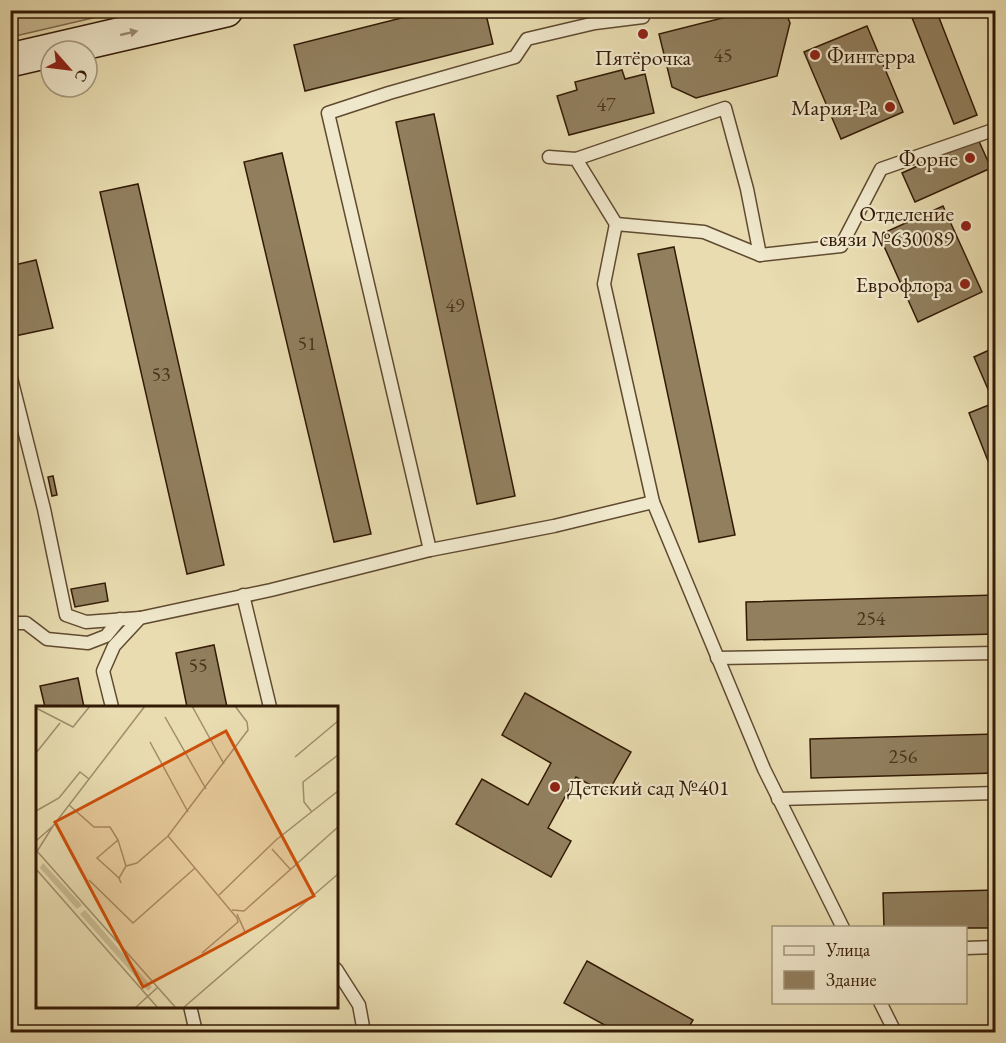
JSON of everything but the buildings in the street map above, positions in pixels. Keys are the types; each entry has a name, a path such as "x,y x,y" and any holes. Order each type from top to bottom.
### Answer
{"main road":[{"path":"10,60 226,10"}],"lane":[{"path":"430,550 328,113 515,57 527,39 595,23 644,17"},
{"path":"549,156 576,159 725,108 747,189 760,255"},
{"path":"616,224 704,232 760,255 841,246 881,169 996,129"},
{"path":"576,159 616,224 604,284 653,502 764,769 842,926"},
{"path":"10,374 44,509 66,615 86,622 140,618 430,550 554,526 653,502"},
{"path":"243,595 270,706"},
{"path":"112,706 103,671 114,646 140,618"},
{"path":"10,623 26,623 47,639 88,643 106,636 120,619"},
{"path":"717,658 996,653"},
{"path":"778,799 996,793"},
{"path":"967,948 996,947"},
{"path":"338,972 359,1005 364,1032"},
{"path":"881,1004 895,1032"},
{"path":"190,1007 196,1032"}],"shaded area":[{"path":"11,10 123,10 123,11 11,37"}],"place":[{"name":"Пятёрочка","path":"643,34"},
{"name":"Финтерра","path":"815,55"},
{"name":"Мария-Ра","path":"890,107"},
{"name":"Форне","path":"970,158"},
{"name":"Отделение связи №630089","path":"966,226"},
{"name":"Еврофлора","path":"965,284"},
{"name":"Детский сад №401","path":"555,787"}]}
